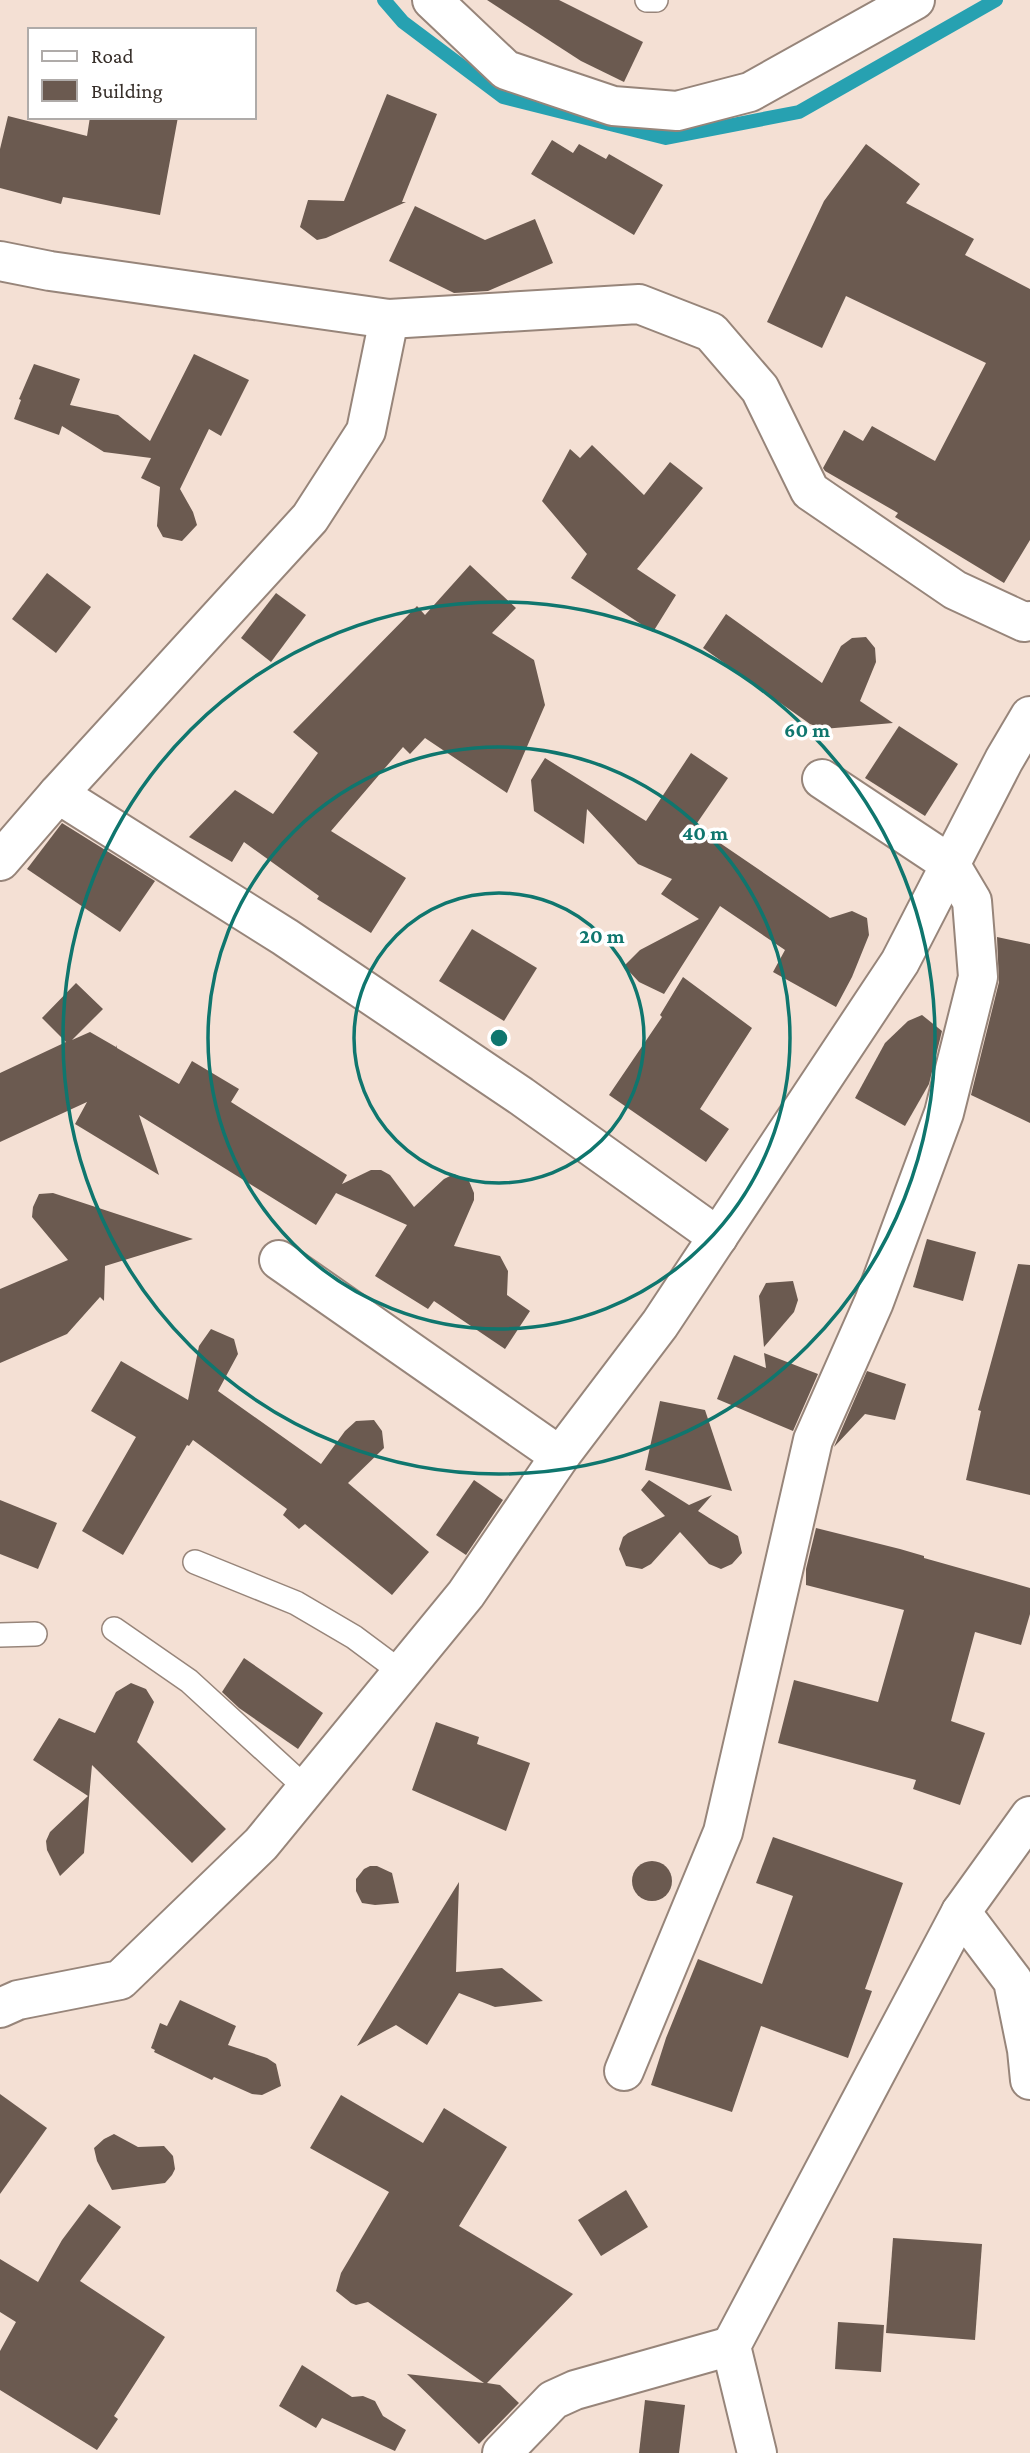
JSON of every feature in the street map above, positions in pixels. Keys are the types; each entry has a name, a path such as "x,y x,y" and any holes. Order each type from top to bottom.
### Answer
{"street":[{"path":"432,0 506,69 613,106 677,111 750,92 915,0"},
{"path":"0,261 50,271 389,319 639,304 711,332 760,389 810,491 955,590 1024,622 1030,621"},
{"path":"0,862 58,794 310,518 366,431 389,319"},
{"path":"0,2008 18,2000 120,1980 261,1844 466,1594 560,1456 660,1324 900,962 1004,760 1030,716"},
{"path":"624,2071 723,1832 813,1440 874,1302 944,1113 978,977 972,901 950,864 822,779"},
{"path":"58,794 297,944 522,1096 718,1237"},
{"path":"279,1260 560,1456"},
{"path":"757,2453 731,2346 961,1912 1030,1816"},
{"path":"961,1912 1013,1981 1027,2050 1030,2080"},
{"path":"502,2453 553,2400 575,2390 731,2346"}],"lane":[{"path":"647,0 656,0"},
{"path":"195,1562 296,1603 354,1637 401,1672"},
{"path":"114,1629 189,1681 307,1789"},
{"path":"0,1635 35,1634"}],"building":[{"path":"487,0 559,0 643,42 624,82 581,61"},
{"path":"387,94 437,114 402,202 406,202 317,240 300,227 308,200 344,201"},
{"path":"8,116 87,136 90,119 178,119 160,215 63,197 61,204 0,188 0,149"},
{"path":"552,140 573,153 579,144 606,159 609,154 663,185 634,235 531,174"},
{"path":"866,144 920,184 906,203 974,239 965,255 1030,289 1030,540 1004,583 895,517 898,513 823,468 844,430 863,441 872,426 935,461 986,363 846,296 822,348 767,322 824,201"},
{"path":"415,206 485,240 535,219 553,263 488,291 454,293 389,261"},
{"path":"194,354 249,380 221,436 209,429 180,489 197,525 182,541 163,537 157,526 160,487 141,478 151,458 104,452 62,426 59,435 14,419 21,400 19,399 34,364 80,379 70,405 118,415 150,441"},
{"path":"592,445 644,495 670,462 703,488 637,569 676,595 653,632 571,578 587,554 542,501 570,449 580,458"},
{"path":"470,565 516,608 492,633 534,660 545,705 507,793 425,738 410,754 403,747 331,831 406,878 371,933 317,899 319,896 244,842 232,862 189,837 235,790 273,814 318,753 293,732 417,606 425,615"},
{"path":"47,573 91,607 56,653 12,619"},
{"path":"276,593 306,615 271,662 241,638"},
{"path":"726,614 822,683 841,646 852,638 866,637 875,648 876,662 860,701 893,723 823,729 810,724 703,648"},
{"path":"899,726 958,764 925,816 865,778"},
{"path":"691,753 728,778 695,826 830,918 852,911 867,918 869,935 836,1007 773,972 785,950 720,906 664,994 639,982 624,966 640,950 699,919 661,894 672,879 638,864 587,809 584,844 534,811 531,780 545,758 646,821"},
{"path":"62,823 155,881 120,932 27,869"},
{"path":"472,929 537,968 504,1021 439,981"},
{"path":"997,937 1030,944 1030,1123 971,1095 999,982"},
{"path":"683,977 752,1028 700,1109 729,1129 706,1162 609,1095 662,1017 660,1015"},
{"path":"76,983 103,1009 72,1040 90,1032 179,1084 192,1061 239,1089 231,1102 347,1175 342,1184 371,1170 381,1170 390,1175 414,1207 444,1179 454,1174 469,1181 474,1200 454,1246 500,1256 508,1271 507,1295 530,1311 505,1349 434,1301 428,1309 375,1276 407,1225 336,1193 316,1225 139,1115 159,1175 75,1124 87,1102 0,1142 0,1073 66,1042 42,1018"},
{"path":"922,1015 942,1031 929,1084 905,1126 855,1098 885,1043 908,1021"},
{"path":"53,1193 193,1239 105,1266 104,1301 100,1297 67,1334 0,1363 0,1289 68,1260 32,1217 39,1194"},
{"path":"927,1239 976,1252 963,1301 913,1287"},
{"path":"1018,1264 1030,1265 1030,1495 966,1480 981,1411 978,1410"},
{"path":"793,1281 798,1300 794,1312 764,1347 759,1296 766,1283"},
{"path":"211,1329 234,1339 238,1354 218,1391 321,1464 345,1431 356,1421 374,1420 382,1431 384,1448 348,1483 429,1552 392,1595 305,1524 299,1529 283,1515 287,1509 193,1440 187,1445 123,1555 82,1531 136,1437 91,1411 121,1361 188,1400 199,1346"},
{"path":"764,1353 818,1374 793,1431 717,1399 734,1355 766,1368"},
{"path":"867,1371 906,1384 895,1420 865,1414 834,1447"},
{"path":"660,1401 705,1410 732,1491 645,1470"},
{"path":"474,1480 503,1500 466,1555 436,1535"},
{"path":"649,1480 689,1505 712,1495 698,1511 738,1536 742,1553 732,1564 721,1569 709,1564 680,1532 651,1564 642,1569 626,1566 619,1549 623,1537 665,1516 641,1490"},
{"path":"0,1500 57,1523 38,1569 0,1554"},
{"path":"816,1528 900,1549 1030,1588 1030,1614 1021,1645 975,1632 951,1721 985,1733 960,1805 913,1789 916,1780 778,1743 794,1680 878,1702 904,1610 806,1585 806,1569"},
{"path":"244,1658 323,1713 298,1749 239,1708 222,1692"},
{"path":"131,1683 146,1689 154,1702 137,1742 226,1829 192,1863 92,1765 84,1853 60,1876 47,1850 46,1841 50,1832 88,1796 33,1760 59,1718 95,1733 116,1692"},
{"path":"436,1722 479,1737 477,1744 530,1763 506,1831 412,1790"},
{"path":"773,1837 903,1883 865,1989 872,1991 848,2058 761,2026 732,2112 651,2085 666,2038 698,1959 762,1984 793,1896 756,1883"},
{"path":"652,1861 666,1867 672,1881 666,1895 652,1901 638,1895 632,1881 638,1867"},
{"path":"370,1866 377,1866 392,1873 399,1903 362,1903 356,1891 356,1879"},
{"path":"459,1882 456,1972 502,1968 543,2001 495,2007 459,1993 427,2045 396,2025 357,2046"},
{"path":"180,2000 236,2026 228,2045 267,2058 276,2064 281,2086 262,2095 252,2094 214,2077 212,2080 154,2052 151,2048 160,2023 167,2026"},
{"path":"0,2094 47,2128 0,2194"},
{"path":"341,2095 423,2143 444,2108 507,2147 459,2226 573,2294 487,2383 500,2385 519,2403 479,2444 407,2374 484,2383 368,2302 356,2305 336,2291 341,2273 389,2192 310,2148"},
{"path":"114,2134 138,2147 164,2146 173,2156 175,2169 172,2175 165,2183 112,2190 97,2161 94,2148"},
{"path":"626,2190 648,2227 601,2256 578,2220"},
{"path":"89,2204 121,2227 80,2281 165,2337 114,2416 118,2419 97,2450 0,2390 0,2351 16,2322 0,2312 0,2259 38,2282 62,2240"},
{"path":"893,2238 982,2244 975,2340 886,2333"},
{"path":"838,2322 884,2325 881,2372 835,2369"},
{"path":"302,2365 352,2397 363,2396 375,2401 383,2416 406,2430 395,2451 322,2418 316,2428 279,2406"},
{"path":"645,2400 685,2405 679,2453 639,2453"}],"waterway":[{"path":"384,0 403,22 503,97 666,138 799,112 996,0"}]}
